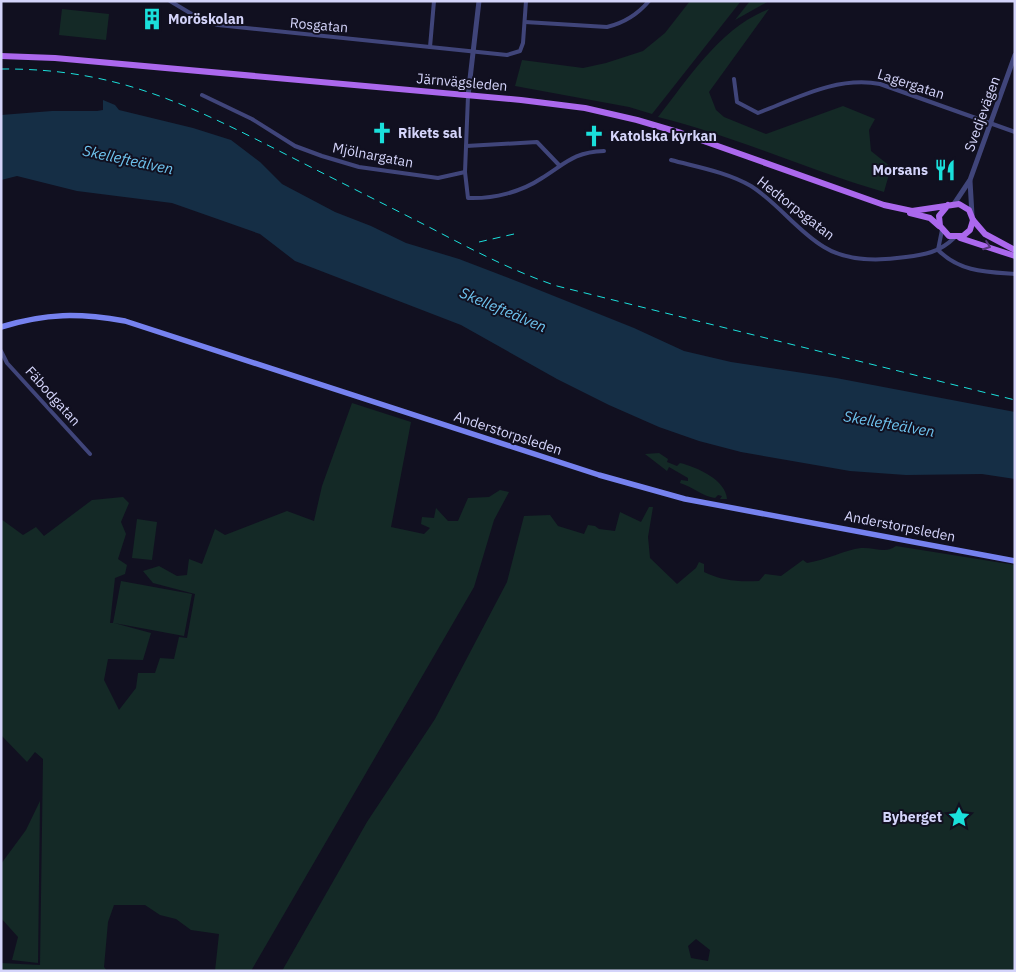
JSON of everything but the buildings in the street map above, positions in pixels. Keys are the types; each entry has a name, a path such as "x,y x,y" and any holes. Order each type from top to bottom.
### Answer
{"main road":[{"name":"Järnvägsleden","path":"1,56 55,58 567,105 658,126 867,200 930,218 941,228"},
{"name":"Järnvägsleden","path":"904,210 922,211 951,205"},
{"path":"1015,250 985,234 965,206 951,205 939,216 941,228 956,238 1015,256"},
{"path":"956,238 970,230 972,218"},
{"name":"Anderstorpsleden","path":"1,327 35,318 75,314 125,320 598,475 684,499 1015,561"}],"street":[{"name":"Rosgatan","path":"170,1 200,19 218,25 472,52 516,54 520,51 523,43 524,22"},
{"path":"430,47 434,1"},
{"path":"479,1 468,96 465,172 468,198 499,196 540,179 559,165 584,153 604,151"},
{"path":"526,1 524,22 584,27 607,27 624,21 650,1"},
{"name":"Svedjevägen","path":"951,205 970,180 1015,56"},
{"name":"Lagergatan","path":"734,79 737,102 758,113 836,84 865,81 880,84 1015,132"},
{"name":"Mjölnargatan","path":"202,95 252,119 295,146 358,167 438,178 465,172"},
{"path":"466,146 538,142 559,165"},
{"name":"Hedtorpsgatan","path":"671,160 724,174 751,186 819,244 834,252 858,258 880,260 914,256 938,250"},
{"name":"Svedjevägen","path":"970,180 972,218"},
{"path":"938,250 941,228"},
{"path":"938,250 956,238"},
{"path":"938,250 950,262 966,267 984,272 1015,274"},
{"name":"Fäbodgatan","path":"1,351 7,363 90,454"}],"green space":[{"path":"690,1 741,1 652,114 629,107 515,86 522,60 583,68 643,51 665,33"},
{"path":"750,1 769,1 735,20"},
{"path":"62,9 109,14 106,40 59,35"},
{"path":"769,9 709,92 716,110 724,117 766,134 843,106 875,119 869,130 871,151 891,167 884,192 715,134 658,117 707,55 721,41 751,17"},
{"path":"352,403 411,422 391,527 424,534 430,528 421,524 422,517 434,518 436,508 448,521 458,521 468,498 489,497 500,490 509,492 494,520 474,587 251,971 215,971 219,934 191,930 176,919 160,915 145,905 114,905 108,922 104,967 107,971 1,971 1,963 40,965 43,759 35,752 27,762 1,735 1,519 23,535 36,527 44,536 92,500 123,497 129,503 121,522 126,534 118,559 127,565 125,574 115,578 110,623 113,623 121,581 192,594 184,636 114,623 151,633 143,660 108,659 104,680 119,710 136,688 138,673 155,673 160,658 174,659 179,637 187,638 195,594 153,583 143,571 159,566 177,576 187,575 189,559 202,564 215,529 225,535 287,511 314,521 322,486"},
{"path":"659,453 668,459 667,462 677,466 680,463 687,465 710,475 722,486 727,499 720,499 722,496 718,495 715,498 710,497 680,483 681,480 688,481 688,478 669,467 667,471 645,454"},
{"path":"649,507 653,507 648,537 650,558 677,584 696,568 699,562 704,564 704,572 724,579 759,581 765,574 781,576 803,560 807,563 855,549 888,550 896,546 1015,565 1015,971 282,971 367,822 435,719 507,582 524,516 550,515 558,526 584,534 588,525 599,529 615,531 620,512 641,522","holes":["696,939 710,950 708,961 691,958 688,946"]},
{"path":"137,519 157,522 152,560 132,558"},
{"path":"40,801 38,963 12,960 18,937 1,918 1,864 26,830"}],"water":[{"name":"Skellefteälven","path":"103,100 115,105 119,110 193,128 231,140 260,162 282,184 335,212 371,226 406,243 459,259 524,284 634,328 684,351 731,362 836,378 1015,412 1015,479 982,474 906,475 850,471 741,452 699,441 659,427 609,405 557,379 461,325 295,261 260,234 172,203 77,191 17,176 1,180 1,115 52,111 97,111 103,110"}],"railway":[{"path":"1,69 43,70 82,75 118,83 186,106 491,259 557,286 1015,400"},
{"path":"479,242 514,234"}],"place":[{"name":"Moröskolan","path":"152,19"},
{"name":"Rikets sal","path":"382,133"},
{"name":"Katolska kyrkan","path":"594,136"},
{"name":"Morsans","path":"945,170"},
{"name":"Byberget","path":"959,817"}]}
